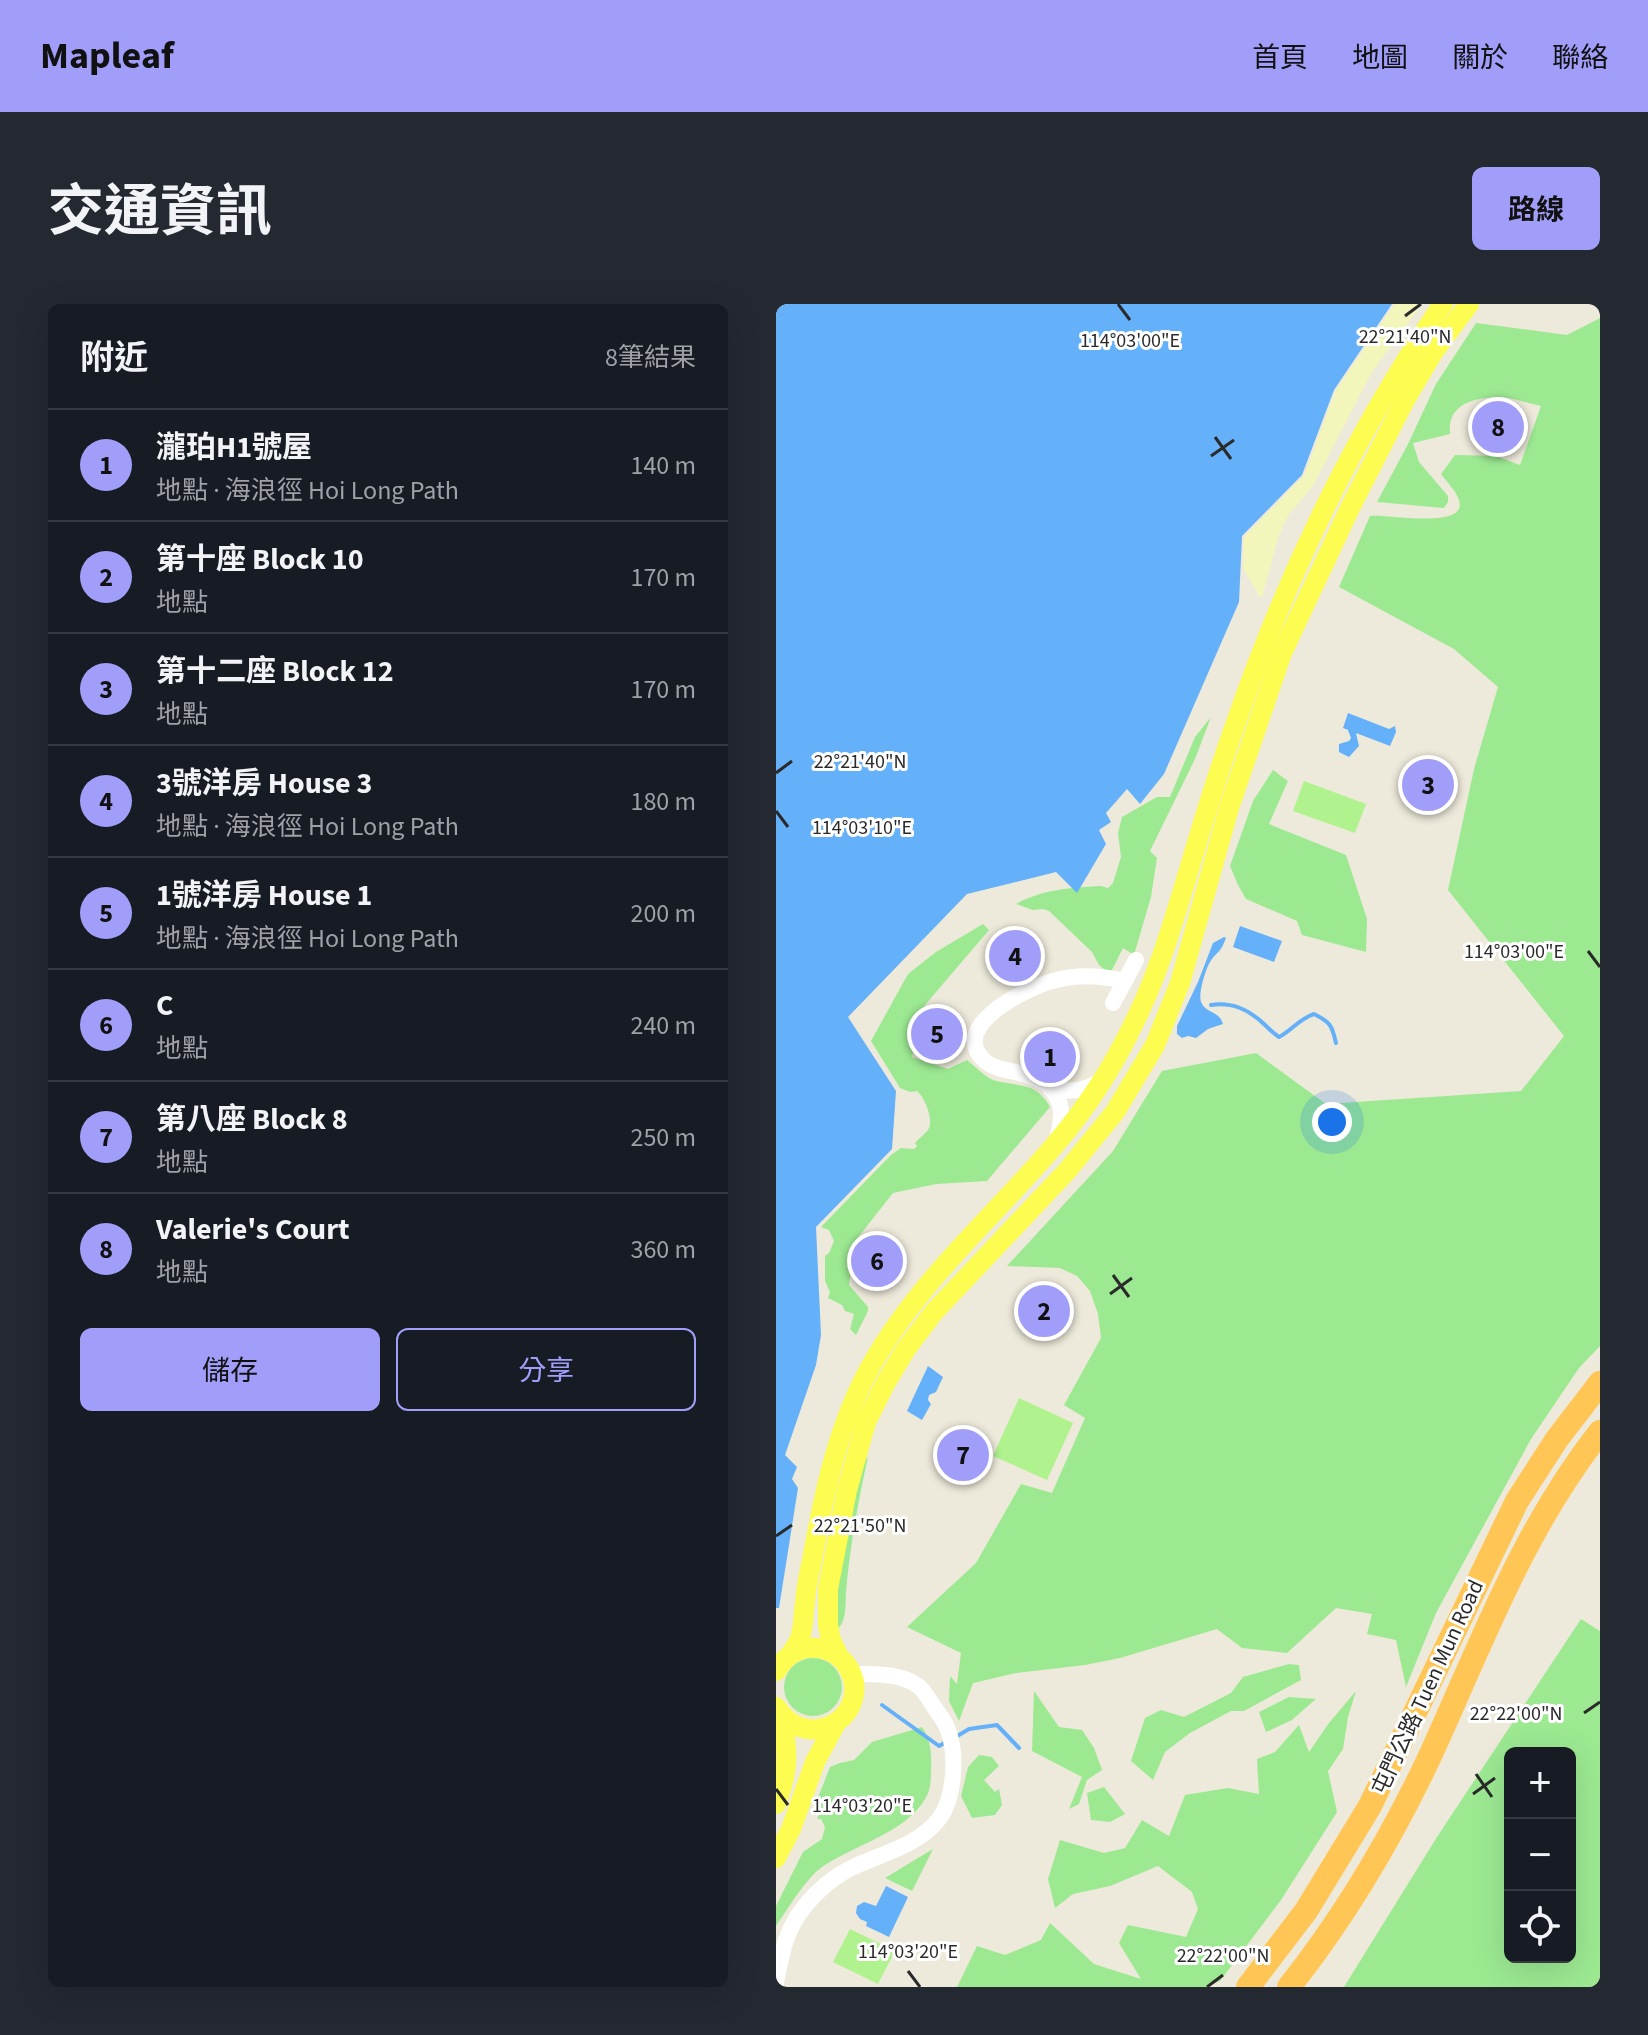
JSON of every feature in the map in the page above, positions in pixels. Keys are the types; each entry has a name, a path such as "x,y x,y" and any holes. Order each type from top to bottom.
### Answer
{"highway":[{"name":"屯門公路 Tuen Mun Road","path":"1248,1987 1306,1911 1370,1806 1517,1501 1557,1439 1600,1383"},
{"name":"屯門公路 Tuen Mun Road","path":"1289,1987 1334,1928 1382,1850 1426,1763 1521,1555 1556,1493 1600,1432"}],"main road":[{"path":"776,1671 799,1641 831,1466 846,1420 867,1374 898,1321 917,1297 1056,1144 1103,1079 1130,1032 1155,975 1235,725 1296,572 1378,407 1443,304"},
{"path":"776,1858 791,1829 815,1762 836,1723 850,1706 854,1685 852,1674 831,1640 828,1589 847,1490 866,1422 906,1349 934,1312 1067,1171 1115,1112 1155,1045 1180,983 1229,808 1282,653 1405,400 1434,351 1469,304"},
{"path":"791,1654 815,1648 838,1655"},
{"path":"778,1711 793,1725 809,1730 836,1723"},
{"path":"776,1804 787,1758 778,1711"}],"street":[{"path":"1113,1003 1136,960"},
{"path":"1103,1079 1088,1089 1078,1091 1048,1086 1027,1075 986,1062 976,1045 977,1035 990,1015 1013,998 1047,982 1080,976 1125,981"},
{"path":"1048,1086 1061,1106 1062,1117 1056,1144"},
{"path":"776,1982 786,1938 803,1908 840,1873 904,1847 939,1818 949,1799 953,1753 947,1726 924,1692 909,1681 852,1674"}],"green space":[{"path":"1600,318 1600,1346 1579,1368 1531,1439 1436,1613 1406,1687 1396,1640 1367,1634 1372,1614 1336,1608 1287,1653 1242,1648 1217,1629 1120,1658 1016,1673 973,1683 959,1721 949,1701 950,1676 957,1684 961,1653 907,1627 976,1563 1021,1484 1052,1493 1085,1418 1064,1405 1101,1338 1098,1314 1090,1291 1077,1276 1060,1268 1007,1266 1113,1151 1162,1071 1256,1053 1326,1104 1521,1091 1564,1036 1448,890 1474,769 1498,687 1454,649 1339,587 1370,516 1439,518 1459,509 1458,497 1441,474 1455,455 1496,456 1520,465 1541,406 1502,397 1479,399 1457,410 1450,424 1450,434 1413,443 1419,462 1448,496 1444,508 1377,502 1436,384 1476,323 1567,335"},
{"path":"1211,717 1195,759 1150,851 1157,858 1151,897 1134,955 1123,948 1110,974 1049,911 1016,904 1057,890 1108,888 1113,883 1121,857 1118,833 1122,817 1157,797 1170,797 1195,737"},
{"path":"1273,770 1288,781 1269,824 1346,855 1367,919 1366,952 1302,935 1297,921 1246,899 1238,885 1230,866 1253,801"},
{"path":"1304,781 1366,804 1355,833 1293,811"},
{"path":"983,924 989,930 925,1005 912,1057 948,1069 967,1060 993,1080 1032,1089 1050,1107 987,1181 936,1184 893,1193 856,1240 849,1285 868,1311 856,1335 850,1329 854,1314 828,1298 830,1292 825,1281 825,1256 834,1241 829,1230 821,1227 891,1155 901,1148 914,1149 930,1124 928,1108 920,1094 900,1088 871,1041 908,974 936,952"},
{"path":"1019,1398 1073,1423 1047,1480 993,1456"},
{"path":"868,1457 852,1541 844,1615 839,1628 836,1614 843,1548 861,1465"},
{"path":"1581,1619 1600,1631 1600,1987 1344,1987 1437,1837"},
{"path":"813,1658 824,1660 833,1667 840,1676 840,1698 833,1707 824,1714 813,1716 802,1714 793,1707 786,1698 784,1687 786,1676 793,1667 802,1660"},
{"path":"1289,1664 1299,1665 1301,1680 1244,1711 1231,1711 1190,1733 1165,1752 1153,1780 1131,1761 1145,1718 1161,1710 1184,1717 1231,1693 1243,1677"},
{"path":"1034,1691 1059,1727 1082,1730 1094,1748 1102,1770 1087,1780 1079,1804 1069,1809 1082,1777 1032,1751"},
{"path":"1356,1691 1343,1749 1328,1771 1337,1812 1281,1900 1220,1981 1205,1987 957,1987 977,1946 1005,1955 1041,1940 1050,1923 1094,1964 1141,1979 1119,1943 1128,1925 1186,1937 1198,1909 1192,1892 1158,1866 1110,1886 1073,1894 1055,1908 1048,1879 1060,1840 1104,1853 1125,1848 1142,1820 1169,1836 1185,1795 1228,1788 1259,1794 1257,1759 1275,1752 1299,1725 1309,1752"},
{"path":"1289,1697 1316,1699 1292,1720 1266,1732 1259,1712"},
{"path":"922,1727 929,1741 931,1757 930,1784 925,1799 916,1811 892,1830 816,1872 776,1926 776,1906 803,1852 822,1839 825,1827 821,1819 817,1819 822,1808 815,1805 830,1767 854,1760 872,1742"},
{"path":"979,1755 992,1757 999,1766 984,1780 995,1792 999,1789 1002,1805 995,1815 972,1818 961,1796 968,1767"},
{"path":"1104,1787 1125,1814 1110,1822 1091,1820 1087,1793"},
{"path":"933,1849 912,1891 885,1878"},
{"path":"850,1929 895,1951 878,1984 833,1962"}],"sand":[{"path":"1395,304 1422,304 1372,372 1313,486 1289,514 1279,535 1262,597 1259,596 1243,568 1244,537 1304,476 1336,390"}],"water":[{"path":"776,304 1392,304 1334,390 1302,475 1242,536 1239,602 1164,774 1140,804 1127,789 1106,813 1111,822 1099,830 1106,844 1077,893 1056,872 967,894 848,1017 896,1091 892,1149 816,1227 821,1335 816,1365 785,1455 797,1467 792,1479 798,1488 779,1608 776,1608"},
{"path":"1348,713 1389,729 1395,726 1396,732 1390,746 1356,733 1359,746 1349,757 1339,752 1339,744 1351,738 1348,730 1343,728"},
{"path":"1240,926 1282,941 1274,962 1233,947"},
{"path":"1224,937 1222,946 1207,968 1200,998 1203,1006 1219,1016 1223,1024 1208,1029 1196,1038 1182,1038 1177,1034 1177,1026 1213,943"},
{"path":"928,1366 943,1377 936,1392 929,1395 931,1404 922,1420 907,1411"},
{"path":"886,1886 908,1897 889,1937 866,1926 867,1922 856,1913 857,1906 864,1902 876,1906"}],"waterway":[{"path":"1211,1005 1233,1006 1246,1011 1279,1037 1314,1014 1330,1025 1336,1043"},
{"path":"882,1705 939,1746 946,1742"},
{"path":"954,1738 969,1729 997,1725 1019,1748"}],"place":[{"name":"Valerie's Court","path":"1498,427"},
{"name":"第十二座 Block 12","path":"1428,785"},
{"name":"3號洋房 House 3","path":"1015,956"},
{"name":"1號洋房 House 1","path":"937,1034"},
{"name":"瀧珀H1號屋","path":"1050,1057"},
{"name":"C","path":"877,1261"},
{"name":"第十座 Block 10","path":"1044,1311"},
{"name":"第八座 Block 8","path":"963,1455"}]}
